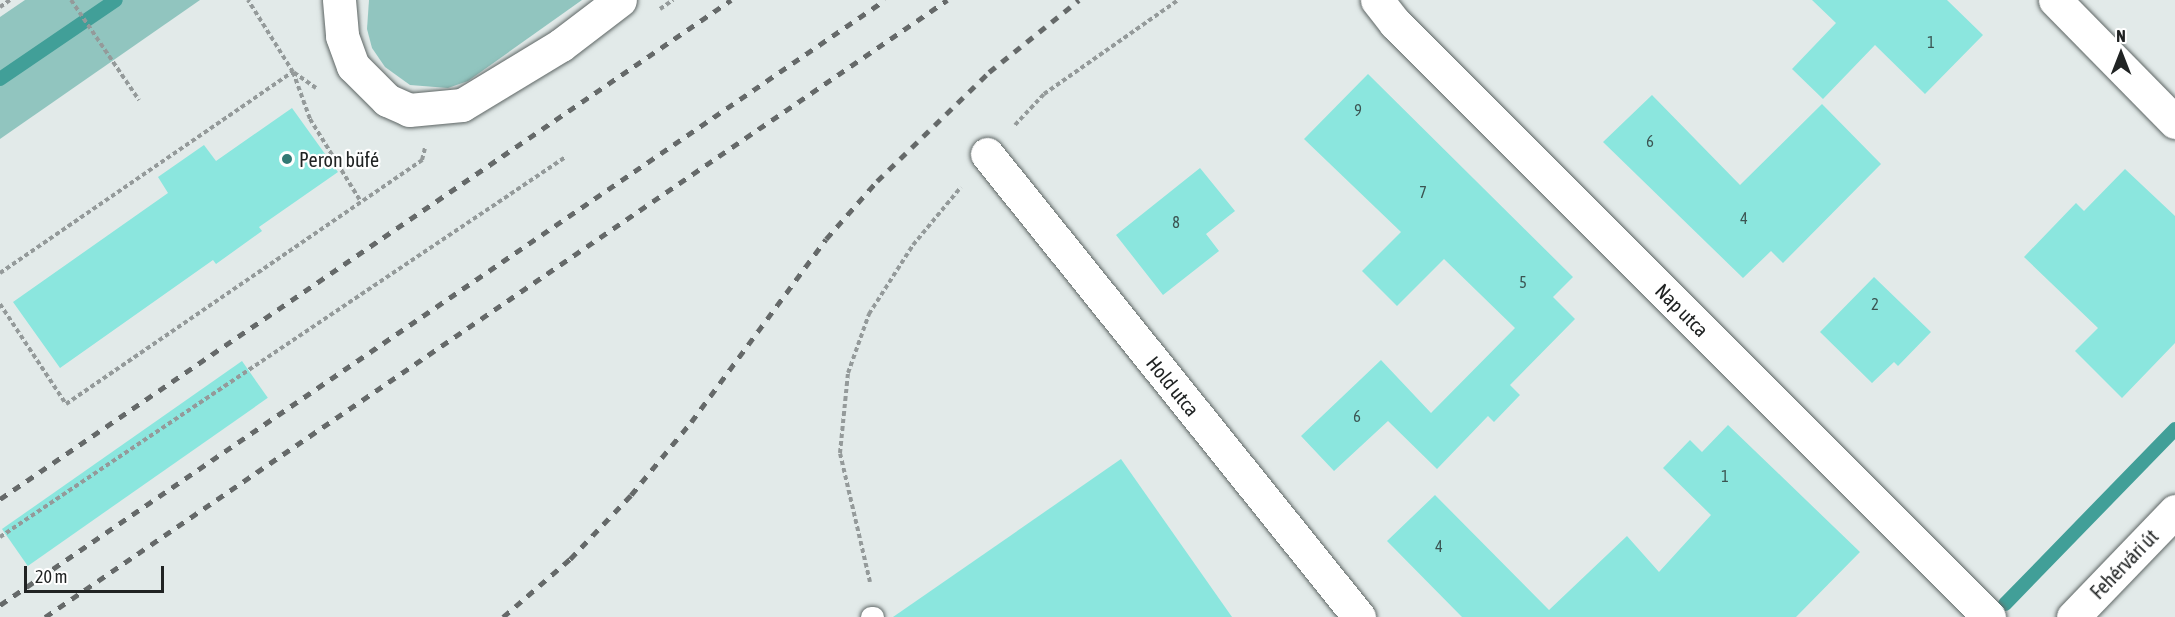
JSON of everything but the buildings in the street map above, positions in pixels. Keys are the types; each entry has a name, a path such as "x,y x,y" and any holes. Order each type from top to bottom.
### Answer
{"street":[{"path":"339,0 342,36 353,66 387,100 409,110 429,110 462,105 561,45 620,0"},
{"name":"Nap utca","path":"1377,0 1395,23 1989,617"},
{"path":"2055,0 2175,122"},
{"name":"Hold utca","path":"987,154 1359,617"},
{"name":"Fehérvári út","path":"2073,617 2175,511"}],"path":[{"path":"0,7 10,0"},
{"path":"71,0 139,100"},
{"path":"0,273 293,72 248,0"},
{"path":"873,616 869,575 840,453 848,373 869,314 913,245 987,154 1044,94 1178,0"},
{"path":"0,304 66,404 422,160 429,110"},
{"path":"0,537 564,158"}],"shaded area":[{"path":"25,0 200,0 0,139 0,17"},
{"path":"369,0 582,0 468,81 448,88 410,85 385,67 372,48 367,29"}],"waterway":[{"path":"0,79 116,0"},
{"path":"2005,604 2175,429"}],"railway":[{"path":"0,499 731,0"},
{"path":"0,605 885,0"},
{"path":"45,617 947,0"},
{"path":"503,617 570,559 631,495 691,422 826,239 877,181 989,72 1079,0"}],"place":[{"name":"Peron büfé","path":"287,159"}]}
